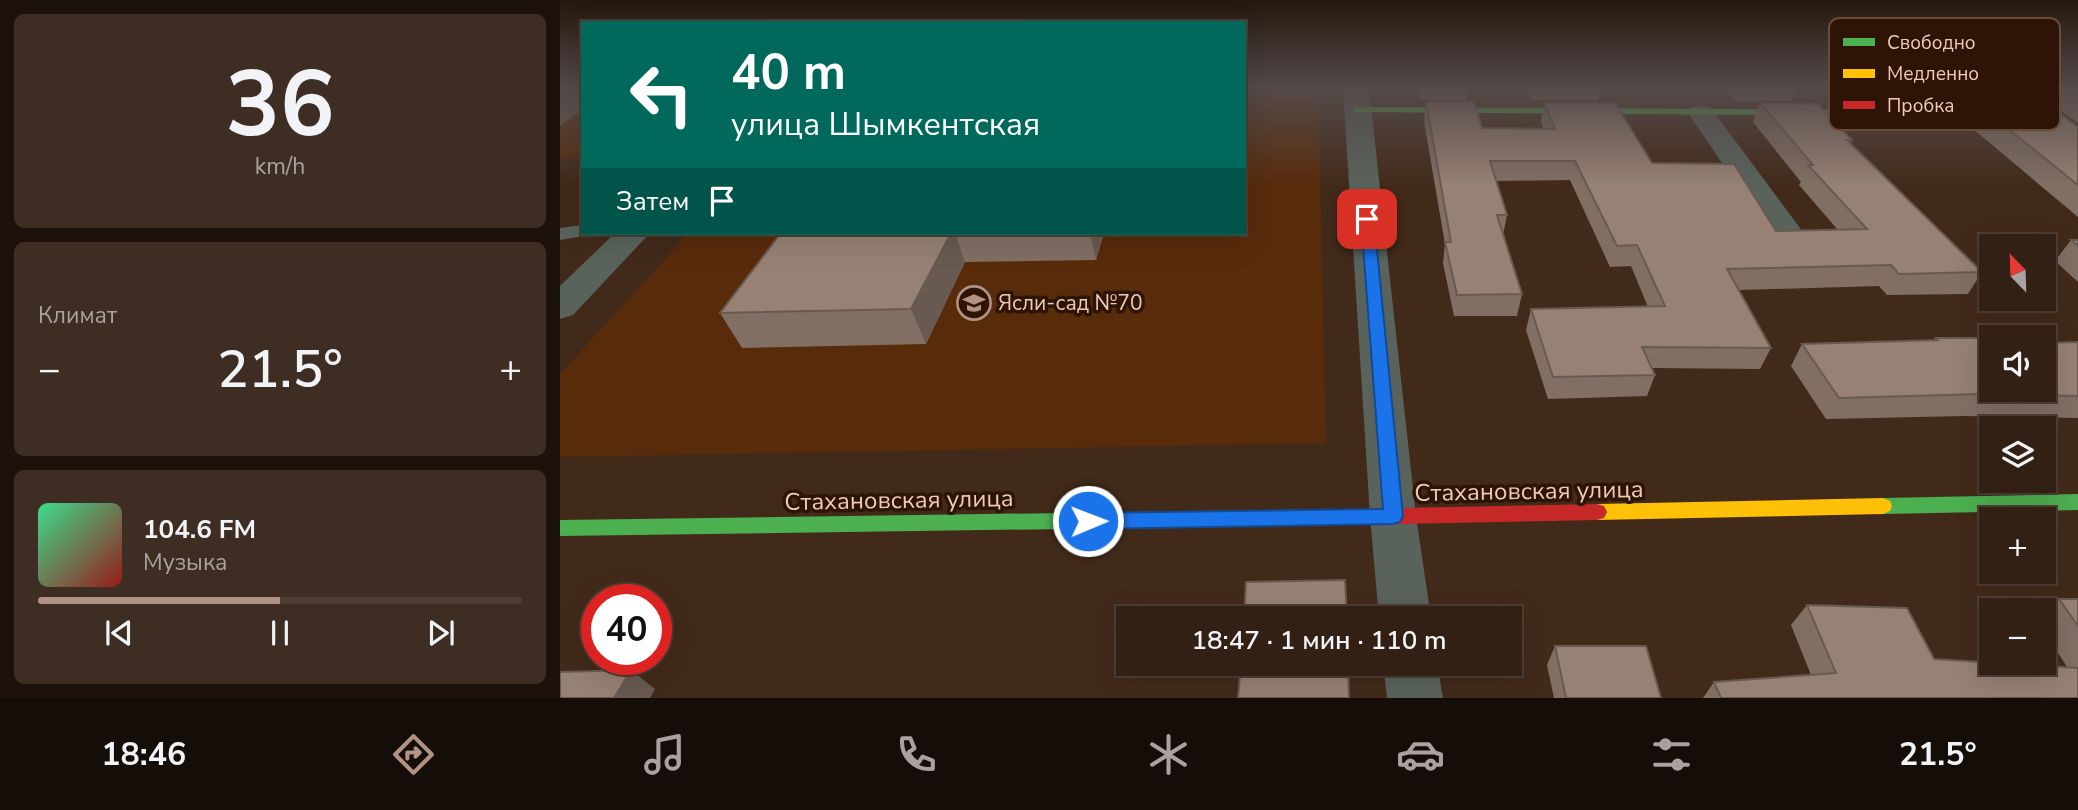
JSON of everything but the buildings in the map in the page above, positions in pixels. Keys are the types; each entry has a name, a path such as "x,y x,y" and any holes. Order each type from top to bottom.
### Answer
{"street":[{"path":"1359,121 1393,516 1404,606"},
{"path":"1706,121 1788,235"},
{"path":"2060,125 2078,139"},
{"path":"560,307 632,235"},
{"name":"Стахановская улица","path":"560,528 1393,516 2078,502"},
{"path":"1412,676 1415,698"}],"lane":[{"path":"560,234 581,231"}],"shaded area":[{"path":"560,121 581,121 581,159 560,159"},
{"name":"Ясли-сад №70","path":"1246,121 1319,121 1326,443 560,457 560,374 687,235 1246,235"}],"traffic: fast":[{"path":"1883,506 2078,502"},
{"path":"560,528 1349,517"}],"traffic: slow":[{"path":"1597,512 1883,506"}],"traffic: jam":[{"path":"1349,517 1597,512"}],"place":[{"name":"Ясли-сад №70","path":"974,303"}],"route":[{"path":"1088,521 1393,516 1367,219"}]}
